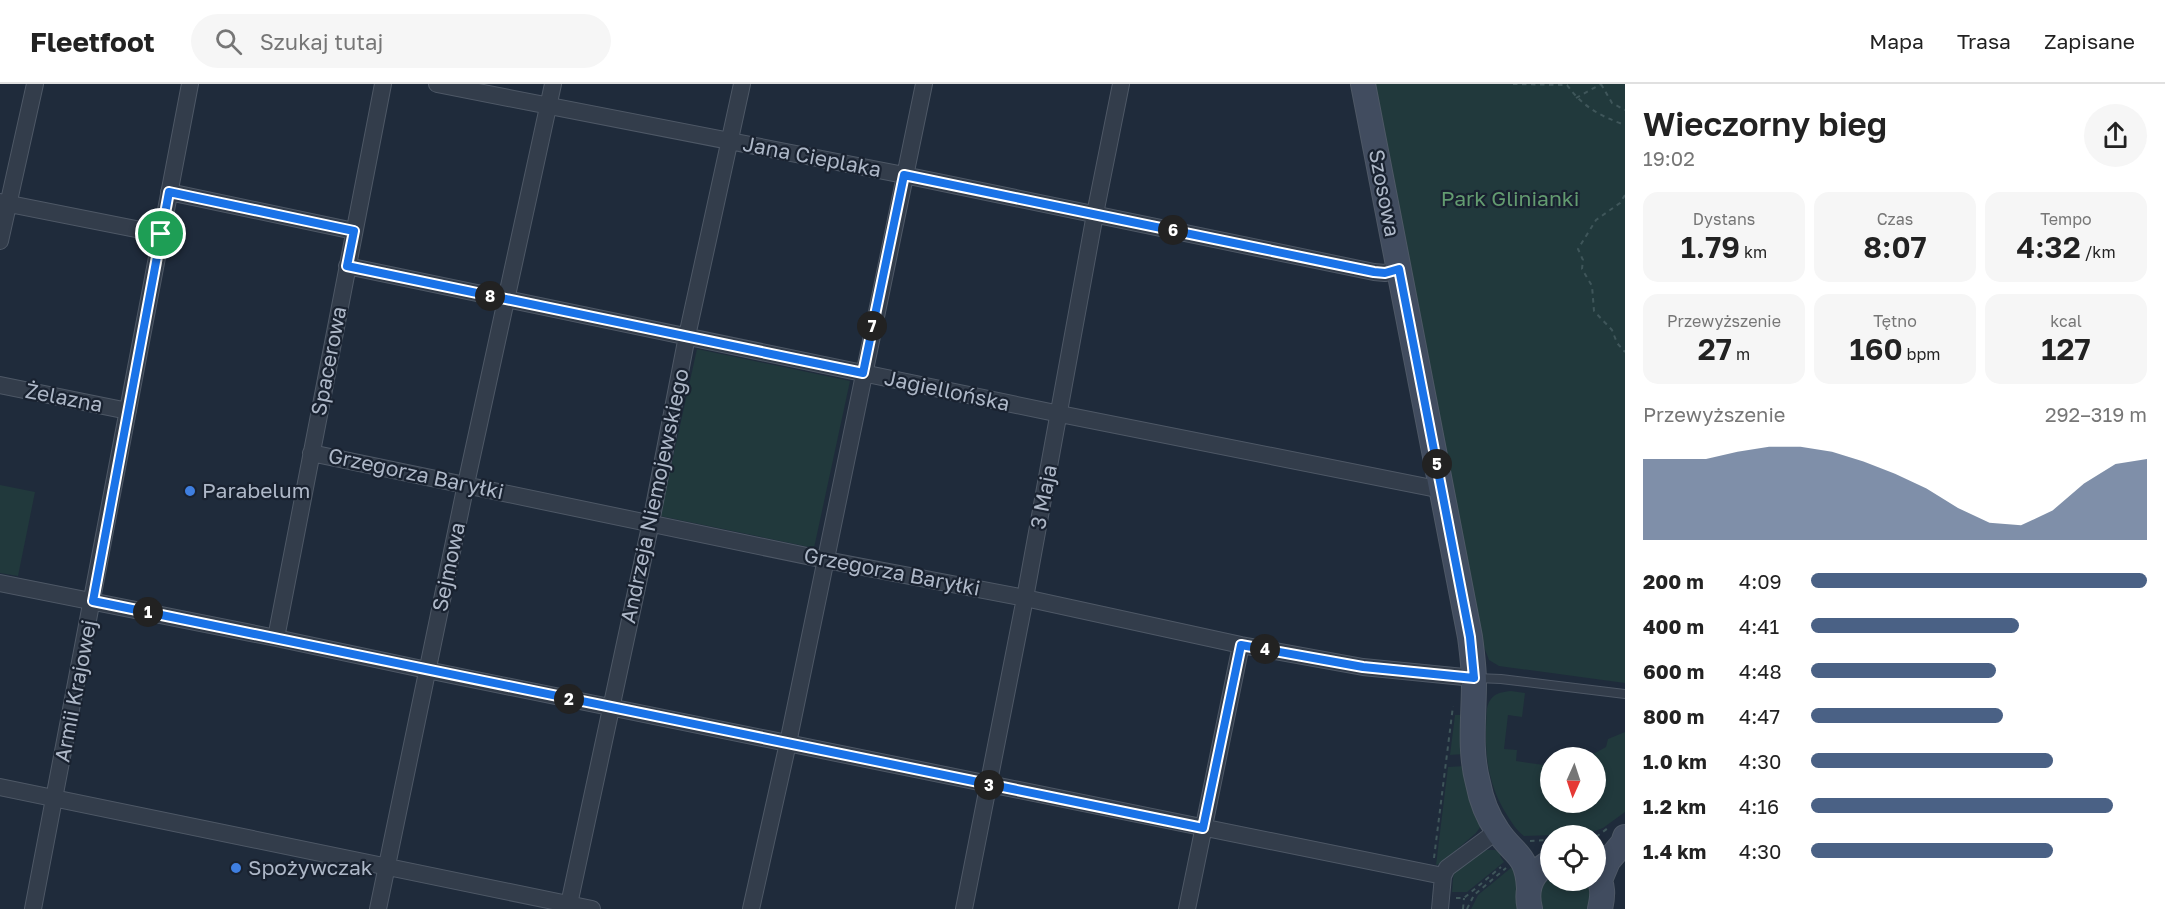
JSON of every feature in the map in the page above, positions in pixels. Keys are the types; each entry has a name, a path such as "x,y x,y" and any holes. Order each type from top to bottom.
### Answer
{"street":[{"path":"0,241 4,203 35,84"},
{"name":"Armii Krajowej","path":"33,909 190,84"},
{"name":"Spacerowa","path":"276,638 383,84"},
{"name":"Jana Cieplaka","path":"437,84 904,175 1374,272 1385,273 1399,269"},
{"name":"Sejmowa","path":"378,909 466,484 553,84"},
{"name":"Andrzeja Niemojewskiego","path":"569,907 651,522 687,336 742,84"},
{"path":"751,909 788,743 924,84"},
{"name":"3 Maja","path":"964,909 1121,84"},
{"name":"Szosowa","path":"1363,84 1470,637 1474,678 1473,758 1478,785 1497,831 1519,855"},
{"path":"169,192 354,231"},
{"path":"4,203 161,234"},
{"name":"Jagiellońska","path":"347,266 1060,414 1443,490"},
{"name":"Żelazna","path":"0,385 128,411"},
{"name":"Grzegorza Baryłki","path":"312,453 825,560 1025,598 1241,645 1363,667 1474,678"},
{"path":"0,583 1443,876"},
{"path":"1188,909 1241,645"},
{"path":"0,787 387,866 569,907 592,909"},
{"path":"1440,903 1443,876 1453,862 1497,831"},
{"path":"1606,844 1617,836 1625,836 1623,843 1606,864"},
{"path":"1519,855 1529,859 1540,857"},
{"path":"1519,855 1528,876 1529,898"},
{"path":"1529,898 1533,876 1540,869"},
{"path":"1600,909 1602,891"}],"lane":[{"path":"1474,678 1501,679 1625,694"}],"path":[{"path":"1513,84 1567,85 1576,98 1592,111 1625,125"},
{"path":"1576,98 1601,84 1612,102 1625,110"},
{"path":"1625,195 1620,203 1596,220 1578,249 1583,260 1582,270 1592,286 1594,311 1612,330 1617,343 1625,352"},
{"path":"1425,873 1427,865 1433,863 1454,703"},
{"path":"1467,909 1474,895 1519,855"},
{"path":"1440,903 1464,898 1519,855 1540,855"},
{"path":"1463,909 1464,898"}],"green space":[{"name":"Park Glinianki","path":"1370,84 1625,84 1625,683 1499,666 1489,660 1484,647 1479,647"},
{"path":"697,349 850,381 814,548 660,516"},
{"path":"0,485 35,492 18,576 0,573"},
{"path":"1503,692 1525,693 1522,717 1508,715 1504,749 1517,750 1516,761 1540,764 1540,813 1606,813 1606,747 1608,739 1625,732 1625,812 1606,826 1540,825 1540,835 1524,836 1507,815 1496,794 1489,772 1486,749 1488,705 1493,697"},
{"path":"1455,715 1464,715 1464,754 1450,755"},
{"path":"1465,766 1481,826 1476,833 1436,865 1448,767"},
{"path":"1487,850 1495,850 1503,854 1500,856 1504,862 1467,892 1452,892 1455,872 1470,859"},
{"path":"1512,867 1517,871 1522,909 1471,909 1478,895"},
{"path":"1540,883 1540,891 1592,891 1591,909 1539,909"}],"place":[{"name":"Parabelum","path":"190,491"},
{"name":"Spożywczak","path":"236,868"}],"route":[{"path":"904,175 1374,272 1385,273 1399,269 1470,637 1474,678 1363,667 1241,645 1203,828 93,601 161,234 169,192 354,231 347,266 863,373 904,175"}]}
